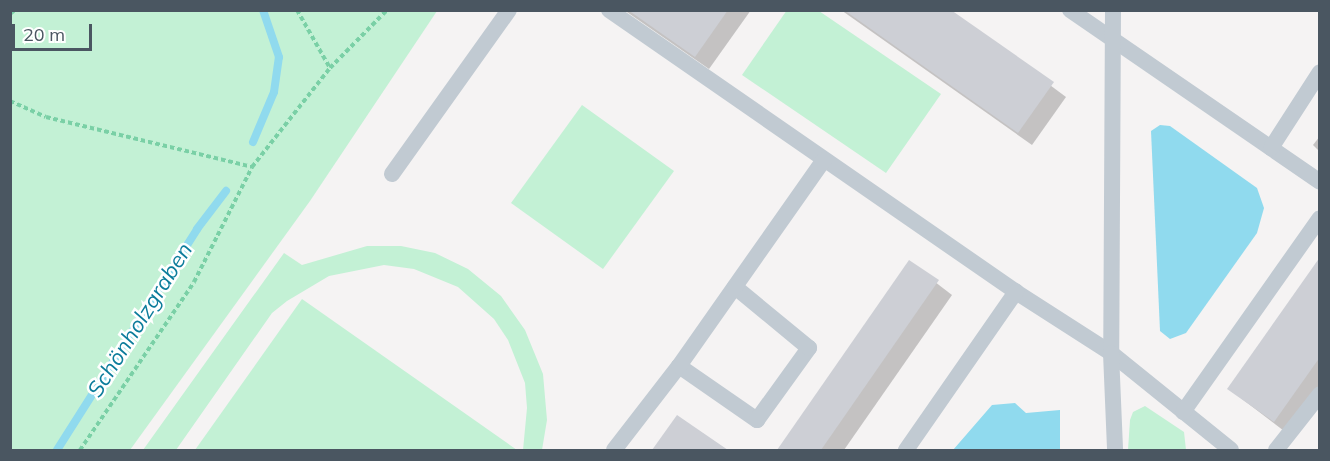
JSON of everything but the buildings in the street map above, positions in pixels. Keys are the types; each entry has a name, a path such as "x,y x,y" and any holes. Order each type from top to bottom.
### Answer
{"lane":[{"path":"392,174 509,10"},
{"path":"609,10 1016,292 1111,353 1231,450"},
{"path":"1070,10 1320,182"},
{"path":"1113,10 1111,38 1111,353 1115,450"},
{"path":"1271,148 1320,72"},
{"path":"614,450 679,366 824,160"},
{"path":"1183,412 1320,218"},
{"path":"679,366 757,420 809,348 735,286"},
{"path":"906,450 1016,292"},
{"path":"1276,450 1320,394"}],"path":[{"path":"10,14 15,10"},
{"path":"297,10 330,68"},
{"path":"80,450 194,282 252,168 330,68 387,10"},
{"path":"10,100 46,117 252,168"}],"green space":[{"path":"787,10 819,11 941,94 886,173 742,75"},
{"path":"10,11 437,11 310,201 130,450 11,450"},
{"path":"582,105 674,171 603,269 511,203"},
{"path":"367,246 401,246 435,253 468,269 501,296 525,330 543,374 547,420 542,450 523,450 527,408 525,383 508,340 494,319 458,287 414,269 384,265 329,276 287,301 272,313 176,450 143,450 284,253 302,265"},
{"path":"302,299 517,450 195,450"},
{"path":"1145,406 1184,432 1186,450 1128,450 1130,420 1133,412"}],"water":[{"path":"1160,125 1170,126 1257,188 1264,208 1257,233 1186,333 1170,339 1160,331 1151,131"},
{"path":"1015,403 1026,413 1060,410 1060,450 953,450 992,405"}],"waterway":[{"name":"Schönholzgraben","path":"253,142 274,92 279,57 263,10"},
{"name":"Schönholzgraben","path":"57,450 197,229 226,191"}]}
